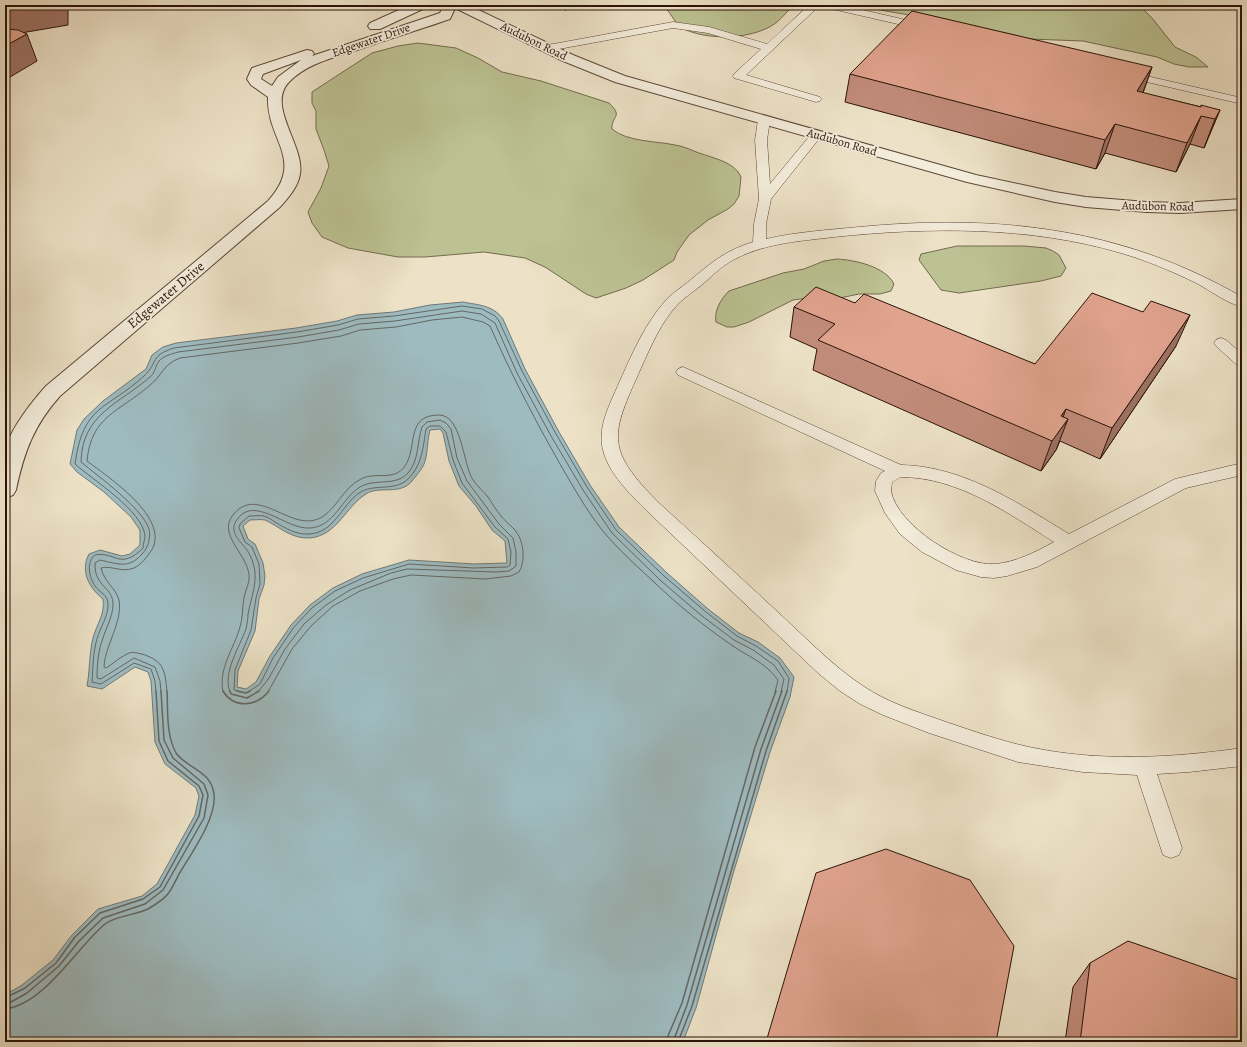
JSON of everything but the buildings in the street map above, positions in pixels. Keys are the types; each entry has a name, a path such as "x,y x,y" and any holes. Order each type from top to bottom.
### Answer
{"street":[{"name":"Edgewater Drive","path":"5,490 19,440 38,407 53,391 274,204 283,194 292,176 293,161 275,108 275,95 284,79 294,70 300,61 420,5"},
{"name":"Edgewater Drive","path":"275,95 254,79 255,74 264,68 300,61 445,16 450,5"},
{"name":"Audubon Road","path":"458,5 593,69 620,79 973,179 1055,198 1094,203 1180,208 1242,204"}],"lane":[{"path":"815,5 738,76 816,99"},
{"path":"828,5 936,30"},
{"path":"548,48 674,25 709,30 769,48"},
{"path":"1112,71 1242,101"},
{"path":"759,244 760,224 765,199 761,140 764,120"},
{"path":"765,199 816,135"},
{"path":"1242,303 1216,288 1136,253 1098,243 1036,233 1000,229 907,228 848,232 759,244 731,256 716,266 671,304 653,327 611,423 609,442 622,473 644,498 744,592 849,687 881,705 975,741 1029,756 1070,762 1108,766 1144,766 1242,757"},
{"path":"1221,343 1242,362"},
{"path":"683,372 899,471 929,473 962,484 1016,510 1068,542"},
{"path":"899,471 887,477 882,486 888,503 900,522 913,536 928,547 962,565 981,570 1007,569 1031,562 1181,483 1242,468"},
{"path":"1144,766 1171,848"}],"green space":[{"path":"662,5 794,5 777,22 768,28 744,35 717,37 692,32 682,28 676,23 668,10"},
{"path":"851,5 1139,5 1152,18 1175,47 1196,57 1208,67 1189,67 1174,64 1157,57 1083,41 1029,39"},
{"path":"418,43 456,48 478,58 502,72 541,81 609,103 616,111 612,129 618,133 634,139 681,146 729,164 741,177 739,196 734,204 728,209 708,220 689,235 677,252 674,260 643,280 626,288 596,298 586,294 545,267 525,258 484,252 425,257 398,257 348,248 322,237 312,223 308,212 321,188 329,166 316,129 316,111 312,103 312,92 372,53 398,46"},
{"path":"957,246 1024,246 1046,248 1059,255 1066,268 1061,276 1041,281 959,293 941,290 919,260 921,254"},
{"path":"837,259 852,261 876,268 890,278 894,284 891,291 880,294 859,294 840,298 816,297 793,300 749,322 734,327 727,327 716,322 716,313 719,305 729,291 783,273 804,269 824,261"}],"water":[{"path":"463,302 485,306 499,314 503,319 525,369 559,432 590,485 619,527 667,573 708,609 739,633 758,642 780,658 794,677 790,697 770,752 733,874 696,1008 684,1039 681,1042 5,1042 5,995 22,985 53,960 72,935 98,909 142,896 157,884 195,815 199,796 196,788 165,764 155,742 151,681 148,672 135,667 102,689 87,686 92,644 103,610 103,599 94,590 87,579 85,567 86,560 89,554 100,550 122,556 130,554 140,545 140,530 131,517 104,492 77,472 70,464 77,430 84,419 103,401 146,369 152,355 163,347 176,343 296,328 337,321 357,315 394,312 430,305","holes":["440,429 443,433 449,461 459,486 476,506 492,530 505,541 507,563 474,564 409,560 362,574 333,588 310,605 291,625 270,656 256,682 246,689 237,687 238,671 255,631 259,599 264,585 265,576 263,563 255,544 248,539 243,526 250,520 265,520 297,537 310,538 320,536 328,532 341,520 352,506 371,491 402,488 412,481 424,464 430,430"]}]}
